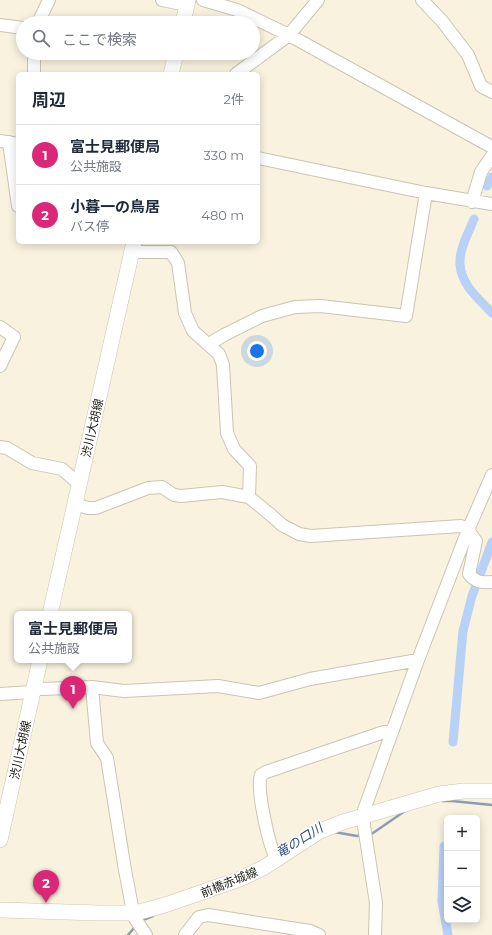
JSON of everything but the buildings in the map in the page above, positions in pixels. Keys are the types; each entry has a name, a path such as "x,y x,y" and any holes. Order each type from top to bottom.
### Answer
{"main road":[{"path":"185,16 188,3"},
{"path":"171,72 174,60"},
{"name":"渋川大胡線","path":"51,611 132,247"},
{"name":"渋川大胡線","path":"0,840 39,663"},
{"name":"前橋赤城線","path":"0,910 134,913 168,904 253,874 320,831 343,822 439,794 464,791 492,791"}],"street":[{"path":"41,16 49,0"},
{"path":"162,0 188,3"},
{"path":"203,0 237,10 250,16"},
{"path":"260,57 290,35 318,0"},
{"path":"422,0 442,21 468,55 481,86 492,92"},
{"path":"260,21 290,35 492,147"},
{"path":"0,24 16,27"},
{"path":"34,60 34,72"},
{"path":"239,72 255,60"},
{"path":"9,142 16,192"},
{"path":"472,202 481,172 492,156"},
{"path":"260,158 426,193 472,202 492,204"},
{"path":"208,344 262,316 295,307 321,306 406,316 426,193"},
{"path":"132,247 174,247 178,263 185,313 193,331 219,354 223,365 227,433 234,449 250,466 249,497"},
{"path":"0,327 14,337 0,366"},
{"path":"0,447 7,448 32,463 62,469 79,484"},
{"path":"375,935 376,903 363,816 366,804 418,660 468,530 492,475"},
{"path":"75,504 88,508 96,508 148,488 162,487 174,495 181,496 222,492 249,497 282,525 299,534 311,536 461,526 468,530 476,541 469,574 483,582"},
{"path":"0,694 33,690 92,687 124,691 218,686 259,693 310,679 418,660"},
{"path":"92,687 97,743 107,758 124,870 136,920 146,935"},
{"path":"277,859 272,849 264,816 259,783 261,775 384,732 392,733"},
{"path":"185,935 199,917 208,915 310,931 319,935"}],"waterway":[{"path":"487,186 492,177"},
{"path":"474,219 461,252 461,272 467,285 476,297 492,313"},
{"path":"453,742 463,631 472,596 492,542"},
{"name":"竜の口川","path":"443,801 492,805"},
{"name":"竜の口川","path":"369,834 373,833 405,811"},
{"name":"竜の口川","path":"334,832 357,836 363,835"},
{"path":"444,846 442,901 448,935"},
{"name":"竜の口川","path":"143,920 153,916"},
{"name":"竜の口川","path":"128,935 134,928"}],"place":[{"name":"富士見郵便局","path":"73,709"},
{"name":"小暮一の鳥居","path":"46,903"}]}
